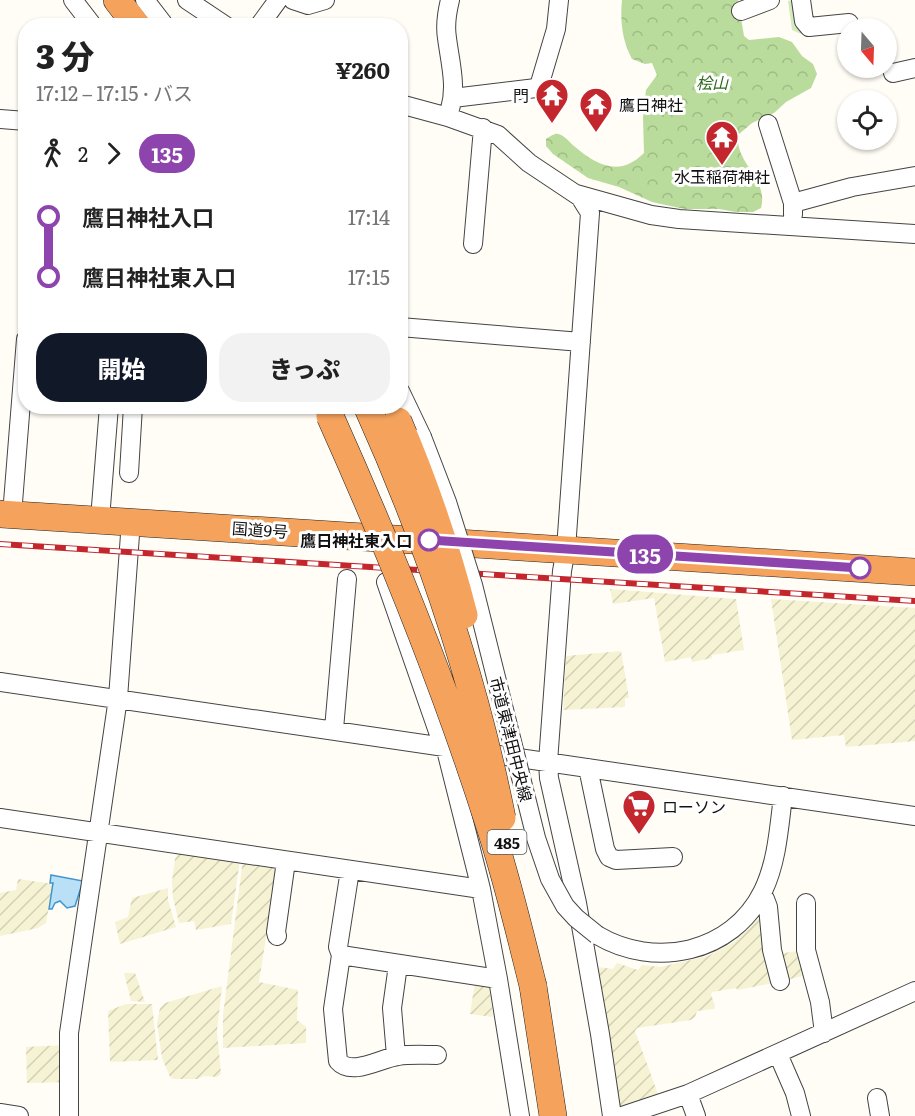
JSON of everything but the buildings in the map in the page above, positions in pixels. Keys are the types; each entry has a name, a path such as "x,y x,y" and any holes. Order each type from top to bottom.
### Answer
{"highway":[{"path":"117,0 131,18"},
{"path":"329,414 404,592 469,764 491,829 533,986"},
{"name":"485","path":"370,414 415,522 474,701 497,792 516,882 553,1116"},
{"path":"394,414 432,509 458,592 480,676 474,701"},
{"name":"国道9号","path":"6,514 915,572"}],"street":[{"path":"73,0 87,18"},
{"path":"145,0 159,18"},
{"path":"187,0 214,18"},
{"path":"265,18 278,0"},
{"path":"293,0 308,5 325,0"},
{"path":"448,117 453,99 452,64 446,35 450,0"},
{"path":"453,99 532,89 538,86 554,38 558,0"},
{"path":"741,11 770,0"},
{"path":"801,0 804,21 809,27 837,24"},
{"path":"897,72 915,68"},
{"path":"408,106 483,128 498,135 529,163 576,194 586,204 590,218 548,762 549,778 577,903 612,1116"},
{"path":"0,119 18,120"},
{"path":"768,124 793,203 794,227"},
{"path":"473,244 483,128"},
{"path":"793,203 852,187 915,176"},
{"path":"576,194 633,210 679,219 915,234"},
{"path":"408,328 581,342"},
{"name":"市道東津田中央線","path":"408,408 447,502 473,585 536,838 550,879 565,906 576,918 597,935 616,945 642,952 661,954 684,951 724,934 742,920 760,897 772,866 783,796"},
{"path":"6,514 18,409"},
{"path":"100,519 108,414"},
{"path":"129,473 133,414"},
{"path":"69,1116 69,1033 118,698 130,521"},
{"path":"334,729 347,579"},
{"path":"386,582 444,746 481,889 520,1116"},
{"path":"0,681 915,816"},
{"path":"588,768 605,849 609,856 616,860 674,856"},
{"path":"0,818 481,889"},
{"path":"277,936 286,861"},
{"path":"350,870 338,947 341,955 333,1009 338,1061 349,1068 396,1056 437,1055"},
{"path":"760,897 765,899 768,907 772,950 780,981"},
{"path":"806,903 806,950 820,1002 824,1033"},
{"path":"341,955 498,979"},
{"path":"396,1056 392,1008 398,965"},
{"path":"622,1116 688,1094 915,992"},
{"path":"778,1054 795,1093 801,1116"},
{"path":"688,1094 696,1116"},
{"path":"0,1113 19,1116"}],"shaded area":[{"path":"610,589 736,599 744,650 712,655 712,658 692,662 691,657 665,662 654,598 613,604"},
{"path":"771,599 915,608 915,741 846,747 844,735 792,740"},
{"path":"621,651 629,698 625,698 625,707 563,710 566,656"},
{"path":"180,850 240,859 231,924 196,930 194,921 179,923 173,898 172,881 175,859"},
{"path":"243,859 280,865 271,931 267,931 259,982 298,990 297,1020 306,1027 306,1043 223,1048 223,1015"},
{"path":"18,879 53,884 46,923 38,928 0,936 0,893 16,890"},
{"path":"168,888 168,900 176,927 120,944 115,922 128,917 132,898"},
{"path":"762,912 778,982 738,990 736,988 712,992 714,1009 697,1011 691,1020 637,1028 635,1031 658,1094 655,1098 618,1110 597,967 613,969 617,963 638,970 642,965 660,967 708,956 734,942"},
{"path":"799,951 806,975 783,981 776,954"},
{"path":"124,973 135,973 145,1002 131,1001"},
{"path":"475,982 489,983 493,1017 470,1014"},
{"path":"222,986 217,1031 221,1074 217,1077 173,1079 162,1058 157,1023 160,1008 165,1003"},
{"path":"126,1004 152,1004 158,1060 110,1062 108,1011"},
{"path":"65,1045 66,1082 27,1083 26,1047"}],"green space":[{"name":"桧山","path":"622,0 738,0 744,36 749,40 779,37 792,42 802,56 813,64 817,74 811,88 786,102 774,113 752,123 738,135 741,155 760,188 761,208 753,212 736,212 719,209 684,209 652,202 619,187 588,178 553,154 546,146 546,139 554,134 560,134 591,159 617,167 626,165 644,153 643,118 646,90 657,75 652,63 645,64 632,59 622,30"},
{"path":"793,0 797,4 801,34 792,30 788,1"}],"water":[{"path":"51,875 83,881 75,906 67,908 60,901 49,909 53,883 50,883"}],"railway":[{"path":"0,544 915,601"}],"bus line":[{"name":"135","path":"429,540 860,568"}],"place":[{"name":"門","path":"552,124"},
{"name":"鷹日神社","path":"596,133"},
{"name":"水玉稲荷神社","path":"722,166"},
{"name":"鷹日神社東入口","path":"429,540"},
{"name":"ローソン","path":"639,835"}]}
